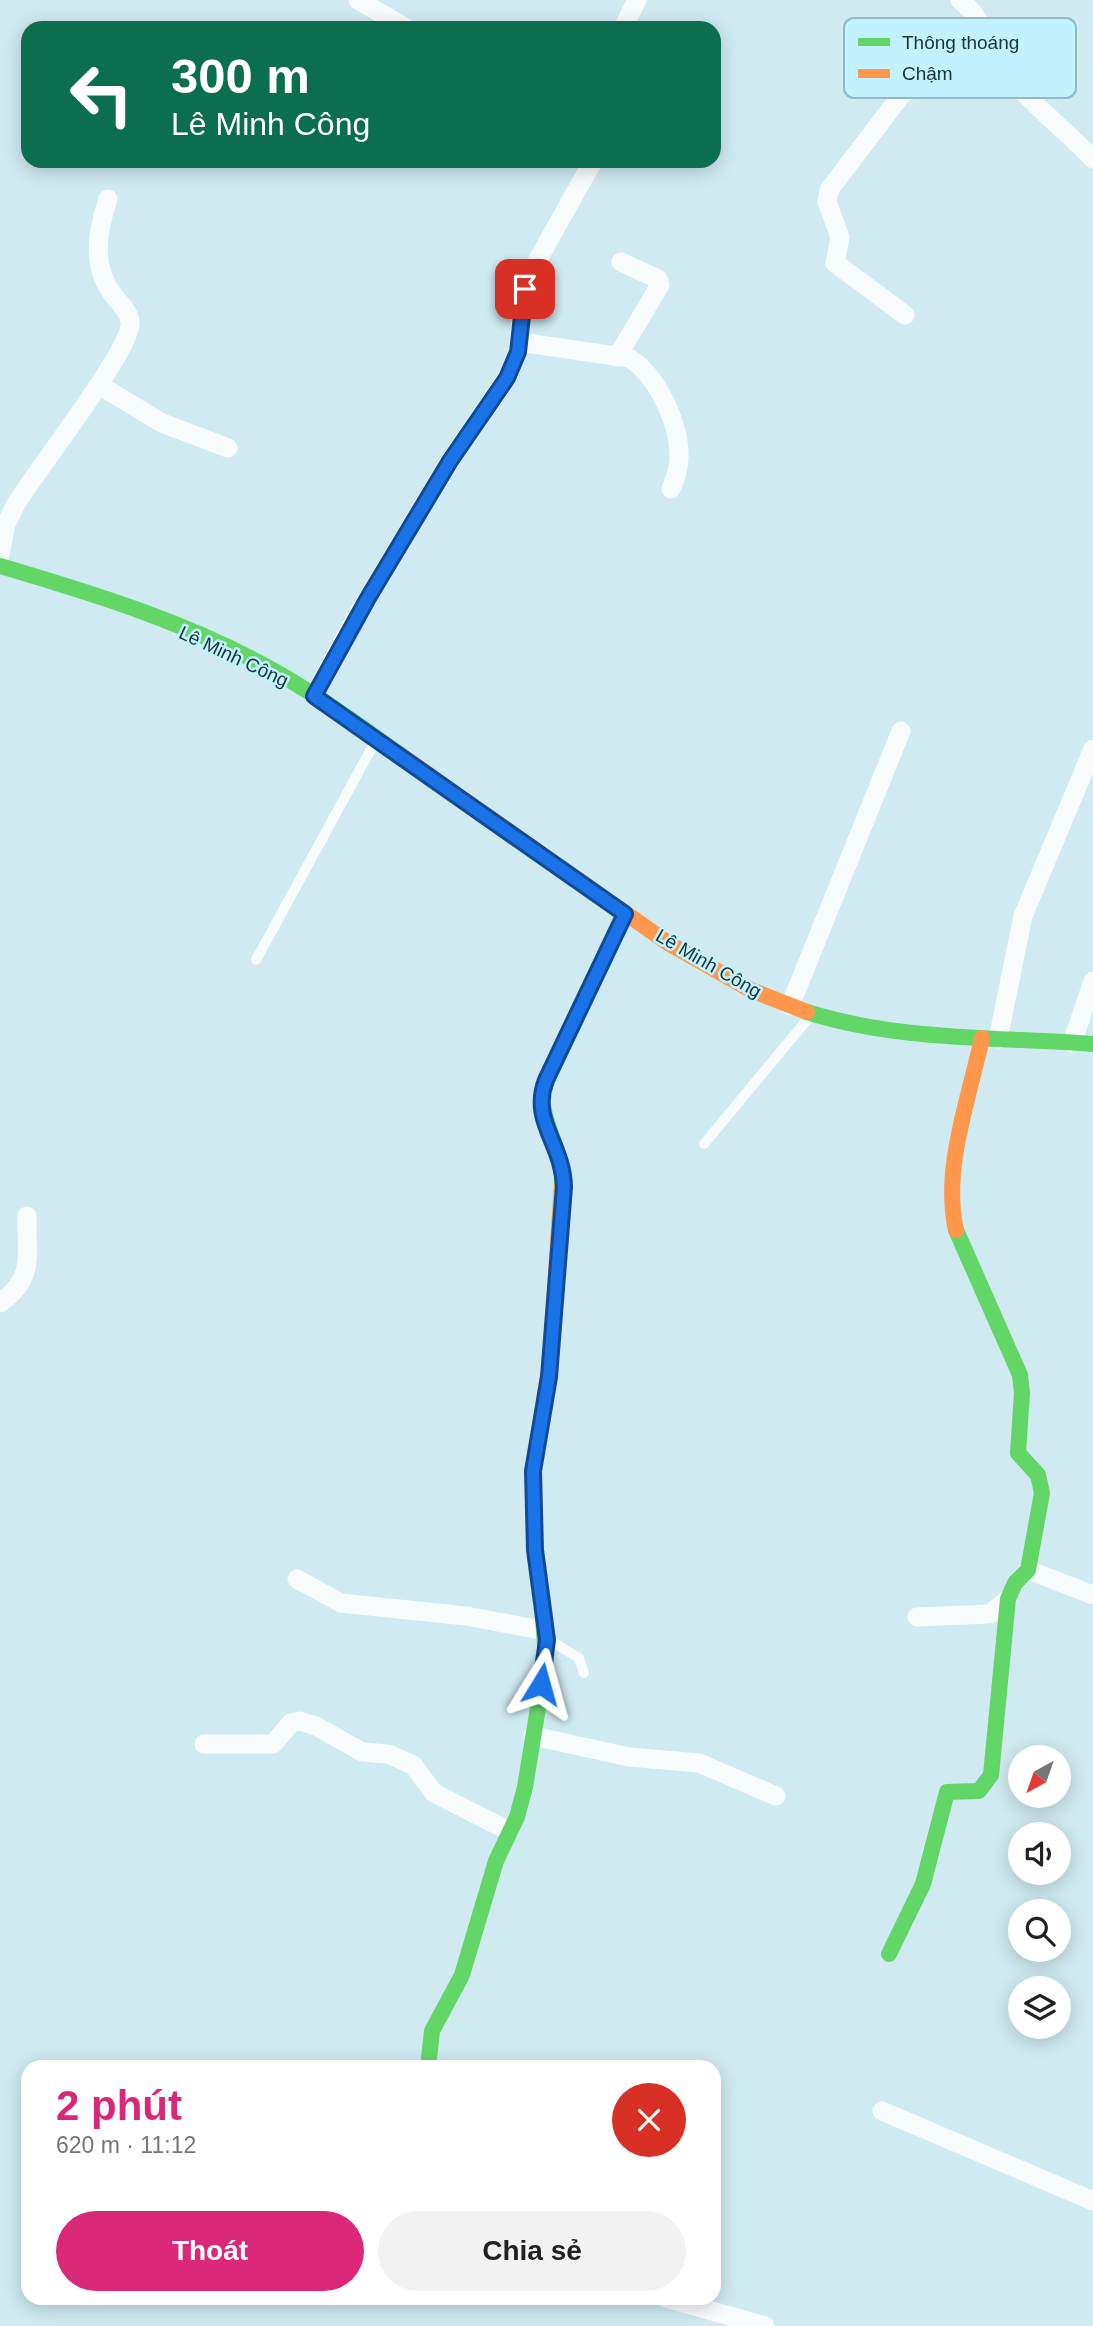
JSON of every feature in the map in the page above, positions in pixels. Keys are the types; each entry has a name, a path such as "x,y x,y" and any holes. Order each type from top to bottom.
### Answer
{"street":[{"path":"358,0 394,21"},
{"path":"626,21 637,0"},
{"path":"960,0 977,18"},
{"path":"899,98 829,190 827,202 840,237 835,263 905,315"},
{"path":"1031,98 1093,159"},
{"path":"314,696 360,609 450,461 507,378 519,342 524,298 531,272 589,168"},
{"path":"0,555 6,524 16,504 99,385 130,331 130,320 105,283 98,258 100,222 108,199"},
{"path":"617,356 660,285 658,279 621,262"},
{"path":"519,342 629,358 641,366 659,390 679,454 671,489"},
{"path":"99,385 162,423 228,448"},
{"name":"Lê Minh Công","path":"0,566 60,583 247,658 314,696 625,914 738,984 812,1014 906,1030 990,1039 1093,1044"},
{"path":"790,1006 901,731"},
{"path":"889,1954 928,1872 947,1792 975,1793 983,1790 991,1775 1008,1599 1015,1583 1028,1570 1042,1493 1038,1475 1018,1453 1023,1393 1020,1375 961,1245 951,1202 953,1174 1023,916 1093,749"},
{"path":"429,2060 432,2031 462,1975 493,1870 525,1787 547,1635 535,1550 533,1471 550,1362 564,1179 562,1160 546,1125 540,1102 546,1080 625,914"},
{"path":"1072,1042 1093,981"},
{"path":"0,1303 21,1286 26,1270 27,1216"},
{"path":"1028,1570 1093,1595"},
{"path":"297,1579 341,1603 466,1615 547,1635"},
{"path":"917,1617 990,1614 1008,1599"},
{"path":"204,1744 273,1744 291,1723 300,1721 316,1726 362,1752 388,1754 413,1765 434,1793 509,1830"},
{"path":"533,1736 629,1757 699,1763 776,1796"},
{"path":"882,2111 1093,2202"},
{"path":"691,2305 765,2326"}],"lane":[{"path":"256,960 376,740"},
{"path":"704,1144 812,1014"},
{"path":"547,1635 579,1658 584,1673"}],"traffic: fast":[{"path":"0,566 145,612 215,641 298,685 402,756"},
{"path":"562,1184 560,1160 545,1115 542,1091 625,914"},
{"path":"807,1012 913,1033 1093,1044"},
{"path":"889,1954 923,1884 947,1792 979,1791 991,1775 1008,1599 1015,1583 1028,1570 1042,1493 1038,1475 1018,1453 1022,1393 1020,1375 956,1230"},
{"path":"429,2060 432,2031 462,1975 496,1861 517,1817 525,1787 546,1659 541,1591"}],"traffic: slow":[{"path":"402,756 668,943 751,990 807,1012"},
{"path":"956,1230 952,1183 955,1159 964,1109 982,1038"},
{"path":"541,1591 535,1550 533,1471 550,1362 562,1184"}],"route":[{"path":"525,289 518,352 507,378 450,461 336,652 314,696 625,914 546,1080 540,1102 541,1113 562,1160 564,1187 549,1377 533,1471 535,1550 547,1640 541,1684"}]}
